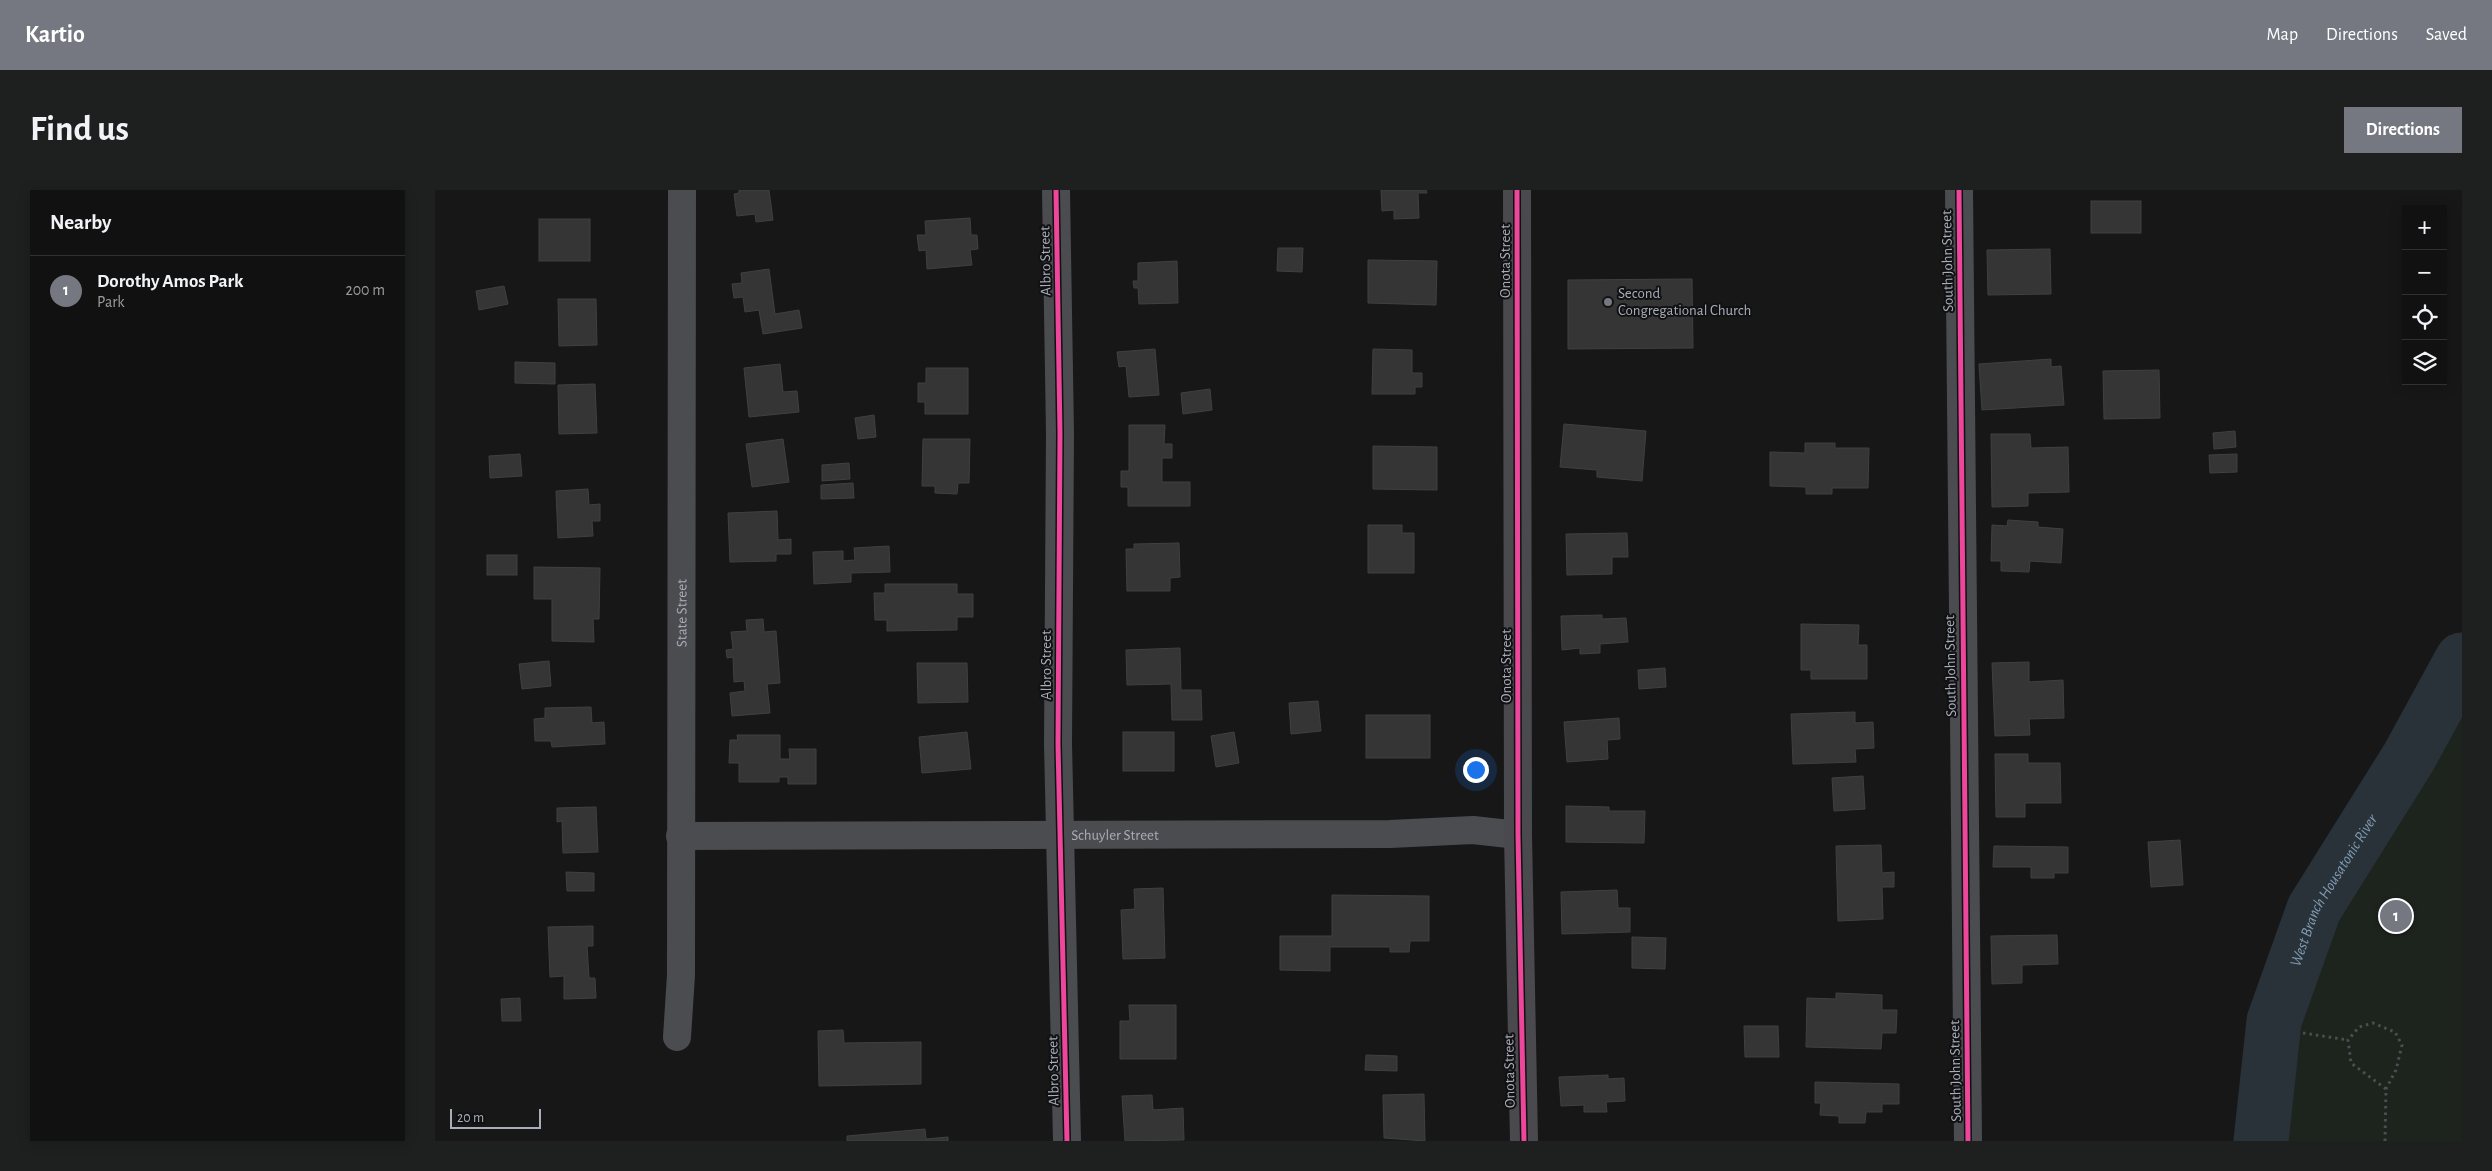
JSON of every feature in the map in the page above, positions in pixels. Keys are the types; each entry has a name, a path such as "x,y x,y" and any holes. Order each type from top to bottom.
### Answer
{"street":[{"name":"State Street","path":"677,1038 681,975 682,190"},
{"name":"Albro Street","path":"1056,190 1060,433 1058,744 1067,1141"},
{"name":"Onota Street","path":"1517,190 1519,835 1523,1141"},
{"name":"South John Street","path":"1959,190 1968,1141"},
{"name":"Schuyler Street","path":"680,836 1390,834 1473,830 1519,835"}],"path":[{"path":"2385,1141 2386,1090 2396,1070 2402,1046 2395,1032 2373,1023 2359,1026 2348,1040 2351,1063 2386,1090"},
{"path":"2303,1033 2348,1040"}],"shaded area":[{"path":"2462,706 2462,1141 2288,1141 2287,1115 2291,1075 2307,992 2328,924 2349,879 2422,778"}],"building":[{"path":"739,190 769,190 773,220 756,222 755,214 737,216 734,194 739,193"},
{"path":"1381,190 1426,190 1427,193 1418,193 1419,218 1394,219 1394,210 1382,211"},
{"path":"2091,201 2141,201 2141,233 2091,233"},
{"path":"970,218 971,235 977,235 978,249 970,250 972,265 927,269 926,250 919,251 917,235 926,235 925,221"},
{"path":"539,219 590,219 590,261 539,261"},
{"path":"1278,248 1303,248 1302,272 1277,271"},
{"path":"2050,249 2051,294 1988,295 1987,250"},
{"path":"1368,260 1437,261 1436,305 1368,303"},
{"path":"1177,261 1178,303 1139,304 1138,288 1134,288 1133,281 1138,281 1138,263"},
{"path":"769,269 775,314 799,310 802,328 763,334 759,310 745,312 743,297 734,298 732,284 742,283 741,273"},
{"path":"1692,279 1693,348 1568,349 1568,280"},
{"path":"504,286 508,304 479,310 476,291"},
{"path":"558,299 596,299 597,345 559,346"},
{"path":"1155,349 1159,395 1129,397 1126,366 1119,367 1117,352"},
{"path":"1373,349 1412,350 1412,373 1422,373 1422,387 1415,387 1415,394 1372,394"},
{"path":"2051,359 2051,367 2061,366 2064,405 1982,410 1979,364"},
{"path":"515,362 555,363 555,384 515,383"},
{"path":"780,364 783,392 797,391 799,412 749,417 744,368"},
{"path":"926,368 968,368 968,414 925,414 925,402 918,402 918,383 926,383"},
{"path":"2159,370 2160,418 2104,419 2103,371"},
{"path":"595,384 597,433 559,434 558,385"},
{"path":"1210,389 1212,410 1183,414 1181,393"},
{"path":"874,415 876,437 858,439 855,418"},
{"path":"1564,424 1646,431 1642,481 1597,477 1597,470 1560,467"},
{"path":"1129,425 1165,425 1164,444 1172,444 1172,458 1162,458 1162,482 1190,482 1190,506 1128,506 1128,487 1121,487 1121,471 1129,471"},
{"path":"2235,431 2236,447 2214,449 2213,433"},
{"path":"1991,434 2030,434 2031,448 2068,447 2069,492 2028,493 2028,506 1992,507"},
{"path":"783,439 789,482 752,487 746,444"},
{"path":"923,439 970,439 969,483 958,483 957,494 935,493 935,486 922,486"},
{"path":"1805,443 1835,443 1835,448 1869,448 1868,488 1832,488 1832,494 1806,494 1806,487 1770,486 1770,452 1805,453"},
{"path":"1373,446 1437,447 1437,490 1373,489"},
{"path":"520,454 522,476 490,478 489,456"},
{"path":"2237,454 2237,472 2210,473 2209,455"},
{"path":"849,463 850,479 822,481 822,465"},
{"path":"853,483 854,498 821,499 821,485"},
{"path":"588,489 589,505 600,504 600,521 592,521 593,536 558,538 556,491"},
{"path":"777,511 778,540 791,539 791,554 776,554 776,561 730,562 728,513"},
{"path":"2008,520 2038,522 2038,527 2063,529 2061,563 2030,561 2029,572 2001,571 2001,561 1991,561 1992,525 2007,526"},
{"path":"1368,525 1402,525 1402,533 1414,533 1414,573 1368,573"},
{"path":"1627,533 1628,557 1612,557 1612,574 1567,575 1566,534"},
{"path":"1179,543 1180,577 1170,578 1170,591 1127,591 1126,549 1134,549 1134,544"},
{"path":"889,546 890,572 851,573 851,582 814,584 813,552 843,551 843,561 855,560 854,548"},
{"path":"487,555 517,555 517,575 487,575"},
{"path":"534,567 600,568 599,619 593,619 594,642 552,641 552,599 534,599"},
{"path":"885,584 957,584 957,594 973,594 973,617 957,617 957,630 887,631 887,620 875,620 874,593 885,593"},
{"path":"1602,615 1602,619 1626,618 1628,642 1600,644 1600,653 1580,654 1580,648 1562,650 1561,616"},
{"path":"763,619 764,632 776,631 780,683 767,684 770,713 732,716 730,693 745,691 744,681 734,682 733,657 727,658 726,650 733,649 731,632 747,631 746,620"},
{"path":"1801,624 1859,625 1858,645 1867,645 1867,679 1811,679 1811,670 1801,670"},
{"path":"1180,648 1181,690 1201,690 1202,720 1172,720 1171,684 1127,685 1126,650"},
{"path":"549,661 551,686 522,689 519,664"},
{"path":"2029,662 2029,682 2063,680 2064,718 2029,719 2030,735 1995,736 1992,663"},
{"path":"917,663 967,663 968,702 918,703"},
{"path":"1665,668 1666,687 1639,689 1638,670"},
{"path":"1318,701 1321,731 1291,734 1289,703"},
{"path":"591,707 592,723 604,722 605,744 552,747 551,741 535,741 534,719 545,718 545,708"},
{"path":"1855,712 1855,723 1873,722 1874,748 1855,749 1856,762 1793,764 1791,714"},
{"path":"1366,715 1430,715 1430,758 1366,758"},
{"path":"1619,718 1620,739 1607,740 1608,759 1567,762 1564,722"},
{"path":"967,732 971,769 922,773 919,737"},
{"path":"1123,732 1174,732 1174,771 1123,771"},
{"path":"1234,732 1239,763 1216,767 1211,736"},
{"path":"737,735 780,735 780,759 790,759 789,749 816,749 816,784 788,784 788,777 779,777 779,782 739,782 739,763 729,763 730,740 738,740"},
{"path":"1995,754 2028,754 2028,763 2060,763 2061,803 2025,803 2025,817 1996,817"},
{"path":"1863,776 1865,809 1834,811 1832,778"},
{"path":"1566,806 1609,807 1609,811 1645,811 1644,843 1566,842"},
{"path":"596,807 598,852 563,853 562,821 557,822 557,808"},
{"path":"2180,840 2183,885 2151,887 2148,842"},
{"path":"1881,845 1882,873 1894,872 1894,887 1882,887 1883,919 1838,921 1836,846"},
{"path":"1994,846 2068,847 2068,873 2054,873 2054,878 2031,878 2031,867 1993,867"},
{"path":"566,872 594,873 594,891 567,891"},
{"path":"1163,888 1165,958 1123,959 1121,910 1135,909 1134,889"},
{"path":"1617,890 1618,908 1630,908 1630,932 1562,934 1561,892"},
{"path":"1332,895 1429,896 1429,941 1410,941 1409,952 1390,952 1390,947 1330,947 1330,971 1280,970 1280,936 1332,936"},
{"path":"593,926 593,946 587,946 589,978 595,978 596,998 564,999 564,976 550,977 548,927"},
{"path":"2057,935 2058,964 2022,965 2022,983 1992,984 1991,936"},
{"path":"1632,937 1666,938 1665,969 1632,968"},
{"path":"1836,993 1882,995 1882,1010 1897,1010 1896,1033 1882,1033 1881,1049 1806,1047 1807,998 1836,999"},
{"path":"520,998 521,1021 502,1021 501,999"},
{"path":"1129,1005 1176,1005 1176,1059 1120,1059 1120,1021 1130,1021"},
{"path":"1744,1026 1778,1026 1779,1057 1745,1057"},
{"path":"843,1030 844,1043 921,1042 921,1084 819,1086 818,1031"},
{"path":"1366,1055 1397,1056 1397,1071 1365,1070"},
{"path":"1608,1075 1608,1079 1624,1078 1625,1101 1606,1102 1607,1112 1584,1112 1584,1105 1561,1106 1559,1077"},
{"path":"1815,1082 1899,1084 1899,1104 1882,1104 1882,1112 1866,1112 1865,1123 1839,1123 1839,1116 1820,1115 1821,1103 1815,1103"},
{"path":"1424,1094 1425,1141 1384,1138 1383,1095"},
{"path":"1152,1095 1153,1110 1183,1108 1184,1140 1125,1141 1122,1096"},
{"path":"925,1129 926,1139 948,1137 948,1141 847,1141 847,1136"}],"waterway":[{"name":"West Branch Housatonic River","path":"2261,1141 2274,1021 2314,909 2409,757 2462,660"}],"cycle path":[{"path":"1056,190 1060,433 1058,744 1067,1141"},
{"path":"1517,190 1518,835 1524,1141"},
{"path":"1959,190 1968,1141"}],"place":[{"name":"Second Congregational Church","path":"1608,302"},
{"name":"Dorothy Amos Park","path":"2396,916"}]}
